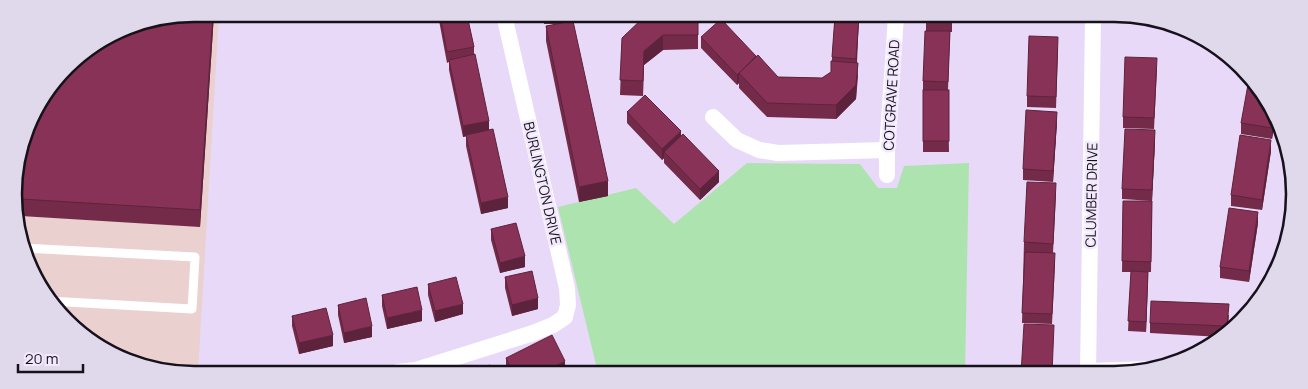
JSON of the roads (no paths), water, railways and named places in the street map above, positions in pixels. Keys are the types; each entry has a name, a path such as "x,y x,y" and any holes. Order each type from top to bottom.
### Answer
{"street":[{"name":"BURLINGTON DRIVE","path":"429,366 553,325 565,317 568,305 567,288 506,22"},
{"name":"COTGRAVE ROAD","path":"887,175 896,22"},
{"name":"CLUMBER DRIVE","path":"1088,366 1093,22"},
{"path":"713,117 737,140 759,150 778,153 887,150"}],"lane":[{"path":"32,248 195,257 192,309 60,302"}]}
